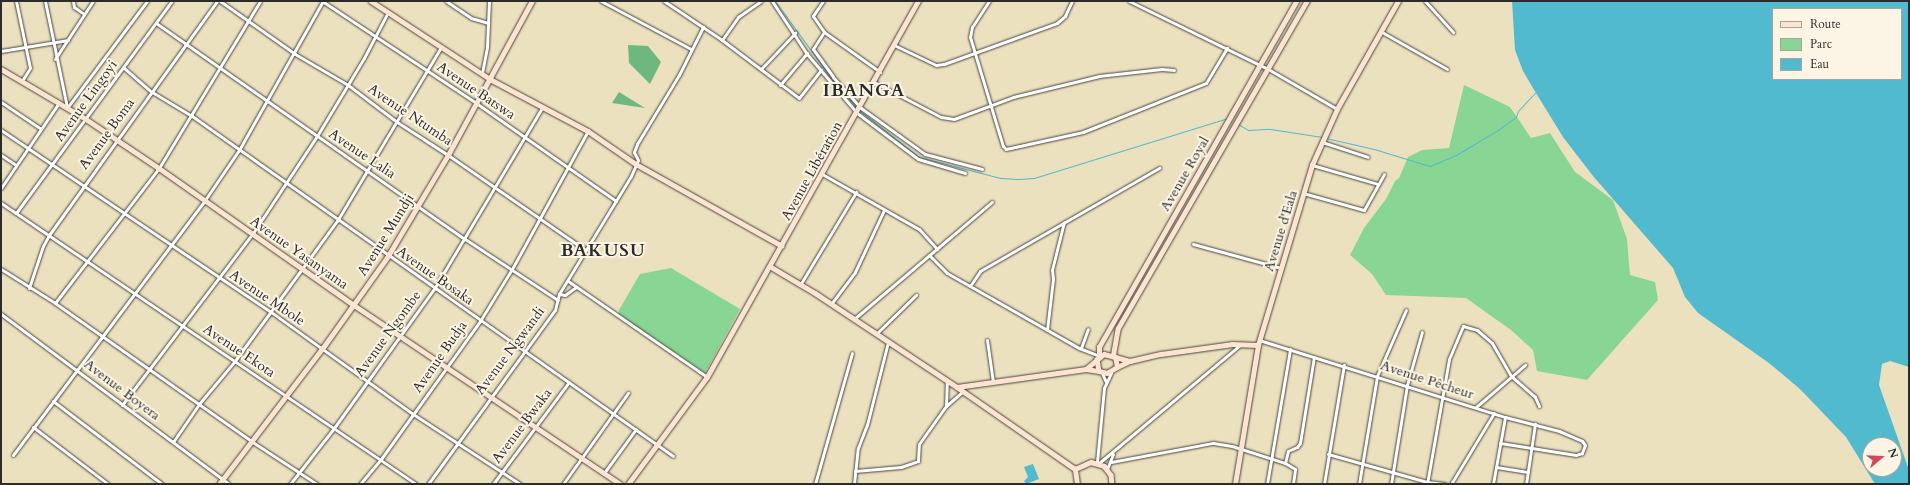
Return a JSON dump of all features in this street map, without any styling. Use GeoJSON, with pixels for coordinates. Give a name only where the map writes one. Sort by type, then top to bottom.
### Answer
{"type":"FeatureCollection","features":[{"type":"Feature","properties":{"kind":"street"},"geometry":{"type":"LineString","coordinates":[[16,1],[30,68],[22,81]]}},
{"type":"Feature","properties":{"kind":"street"},"geometry":{"type":"LineString","coordinates":[[45,1],[55,59],[67,108]]}},
{"type":"Feature","properties":{"kind":"street"},"geometry":{"type":"LineString","coordinates":[[73,1],[74,7],[84,14]]}},
{"type":"Feature","properties":{"kind":"street"},"geometry":{"type":"LineString","coordinates":[[55,59],[93,1]]}},
{"type":"Feature","properties":{"kind":"street"},"geometry":{"type":"LineString","coordinates":[[67,108],[147,1]]}},
{"type":"Feature","properties":{"kind":"street","name":"Avenue Lingoyi"},"geometry":{"type":"LineString","coordinates":[[16,213],[172,1]]}},
{"type":"Feature","properties":{"kind":"street","name":"Avenue Boma"},"geometry":{"type":"LineString","coordinates":[[29,288],[41,250],[49,235],[115,139],[186,46],[217,1]]}},
{"type":"Feature","properties":{"kind":"street","name":"Avenue Ntumba"},"geometry":{"type":"LineString","coordinates":[[220,1],[249,20],[295,54],[348,85],[397,122],[448,155],[585,250]]}},
{"type":"Feature","properties":{"kind":"street"},"geometry":{"type":"LineString","coordinates":[[55,303],[159,168],[192,116],[260,1]]}},
{"type":"Feature","properties":{"kind":"street"},"geometry":{"type":"LineString","coordinates":[[13,455],[137,293],[205,200],[239,150],[295,54],[323,1]]}},
{"type":"Feature","properties":{"kind":"street","name":"Avenue Batswa"},"geometry":{"type":"LineString","coordinates":[[323,1],[373,36],[476,103],[616,201]]}},
{"type":"Feature","properties":{"kind":"street"},"geometry":{"type":"LineString","coordinates":[[371,1],[490,79],[542,108],[588,131],[636,164],[782,246]]}},
{"type":"Feature","properties":{"kind":"street"},"geometry":{"type":"LineString","coordinates":[[446,1],[471,18],[488,23]]}},
{"type":"Feature","properties":{"kind":"street"},"geometry":{"type":"LineString","coordinates":[[482,73],[487,47],[489,1]]}},
{"type":"Feature","properties":{"kind":"street","name":"Avenue Mundji"},"geometry":{"type":"LineString","coordinates":[[219,484],[322,349],[388,256],[448,155],[532,1]]}},
{"type":"Feature","properties":{"kind":"street"},"geometry":{"type":"LineString","coordinates":[[601,1],[691,49]]}},
{"type":"Feature","properties":{"kind":"street"},"geometry":{"type":"LineString","coordinates":[[665,1],[722,40],[799,98],[821,70]]}},
{"type":"Feature","properties":{"kind":"street"},"geometry":{"type":"LineString","coordinates":[[722,40],[738,18],[761,1]]}},
{"type":"Feature","properties":{"kind":"street"},"geometry":{"type":"LineString","coordinates":[[772,1],[807,53],[859,110],[918,159],[965,173]]}},
{"type":"Feature","properties":{"kind":"street"},"geometry":{"type":"LineString","coordinates":[[823,1],[813,16],[824,32],[880,72]]}},
{"type":"Feature","properties":{"kind":"street","name":"Avenue Libération"},"geometry":{"type":"LineString","coordinates":[[770,267],[859,110],[918,1]]}},
{"type":"Feature","properties":{"kind":"street"},"geometry":{"type":"LineString","coordinates":[[989,1],[970,30],[974,53],[1006,149],[1062,138],[1206,83],[1227,48]]}},
{"type":"Feature","properties":{"kind":"street"},"geometry":{"type":"LineString","coordinates":[[894,46],[936,65],[1057,23],[1065,16],[1072,1]]}},
{"type":"Feature","properties":{"kind":"street"},"geometry":{"type":"LineString","coordinates":[[1129,1],[1260,64],[1337,109]]}},
{"type":"Feature","properties":{"kind":"street","name":"Avenue Royal"},"geometry":{"type":"LineString","coordinates":[[1098,357],[1226,123],[1296,1]]}},
{"type":"Feature","properties":{"kind":"street","name":"Avenue Royal"},"geometry":{"type":"LineString","coordinates":[[1114,356],[1118,328],[1307,1]]}},
{"type":"Feature","properties":{"kind":"street","name":"Avenue d'Eala"},"geometry":{"type":"LineString","coordinates":[[1235,484],[1258,343],[1312,165],[1337,109],[1398,1]]}},
{"type":"Feature","properties":{"kind":"street"},"geometry":{"type":"LineString","coordinates":[[1425,1],[1453,32]]}},
{"type":"Feature","properties":{"kind":"street"},"geometry":{"type":"LineString","coordinates":[[122,405],[254,233],[348,85],[373,36],[388,12]]}},
{"type":"Feature","properties":{"kind":"street","name":"Avenue Lalia"},"geometry":{"type":"LineString","coordinates":[[156,23],[186,46],[268,100],[317,136],[419,205],[465,239],[558,300]]}},
{"type":"Feature","properties":{"kind":"street"},"geometry":{"type":"LineString","coordinates":[[636,164],[638,160],[634,152],[637,144],[679,75],[691,49],[704,27]]}},
{"type":"Feature","properties":{"kind":"street"},"geometry":{"type":"LineString","coordinates":[[1380,31],[1447,69]]}},
{"type":"Feature","properties":{"kind":"street"},"geometry":{"type":"LineString","coordinates":[[824,32],[813,50],[859,110],[925,154],[982,169]]}},
{"type":"Feature","properties":{"kind":"street"},"geometry":{"type":"LineString","coordinates":[[761,69],[795,34]]}},
{"type":"Feature","properties":{"kind":"street"},"geometry":{"type":"LineString","coordinates":[[1,51],[68,40]]}},
{"type":"Feature","properties":{"kind":"street"},"geometry":{"type":"LineString","coordinates":[[173,442],[198,404],[234,362],[303,270],[337,221],[441,46]]}},
{"type":"Feature","properties":{"kind":"street"},"geometry":{"type":"LineString","coordinates":[[780,85],[807,53]]}},
{"type":"Feature","properties":{"kind":"street","name":"Avenue Bosaka"},"geometry":{"type":"LineString","coordinates":[[124,68],[152,92],[192,116],[337,221],[615,413],[673,456]]}},
{"type":"Feature","properties":{"kind":"street","name":"Avenue Yasanyama"},"geometry":{"type":"LineString","coordinates":[[1,69],[58,104],[86,119],[254,233],[303,270],[354,305],[620,484]]}},
{"type":"Feature","properties":{"kind":"street"},"geometry":{"type":"LineString","coordinates":[[874,82],[941,117],[949,119],[960,118],[991,104],[1027,93],[1099,76],[1162,69],[1174,70]]}},
{"type":"Feature","properties":{"kind":"street"},"geometry":{"type":"LineString","coordinates":[[1,102],[41,129]]}},
{"type":"Feature","properties":{"kind":"street"},"geometry":{"type":"LineString","coordinates":[[1,188],[58,104]]}},
{"type":"Feature","properties":{"kind":"street","name":"Avenue Ngombe"},"geometry":{"type":"LineString","coordinates":[[290,484],[402,337],[465,239],[523,137],[542,108]]}},
{"type":"Feature","properties":{"kind":"street","name":"Avenue Mbole"},"geometry":{"type":"LineString","coordinates":[[1,130],[219,279],[271,312],[413,414],[520,484]]}},
{"type":"Feature","properties":{"kind":"street","name":"Avenue Budja"},"geometry":{"type":"LineString","coordinates":[[360,484],[381,459],[480,321],[512,269],[588,131]]}},
{"type":"Feature","properties":{"kind":"street"},"geometry":{"type":"LineString","coordinates":[[1322,141],[1368,157]]}},
{"type":"Feature","properties":{"kind":"street"},"geometry":{"type":"LineString","coordinates":[[1,155],[16,165]]}},
{"type":"Feature","properties":{"kind":"street","name":"Avenue Ngwandi"},"geometry":{"type":"LineString","coordinates":[[428,484],[457,442],[555,310],[559,294],[616,201],[636,164]]}},
{"type":"Feature","properties":{"kind":"street"},"geometry":{"type":"LineString","coordinates":[[1312,165],[1378,184]]}},
{"type":"Feature","properties":{"kind":"street"},"geometry":{"type":"LineString","coordinates":[[970,286],[980,271],[1159,168]]}},
{"type":"Feature","properties":{"kind":"street"},"geometry":{"type":"LineString","coordinates":[[822,174],[856,192],[923,232],[937,249]]}},
{"type":"Feature","properties":{"kind":"street"},"geometry":{"type":"LineString","coordinates":[[1303,193],[1364,210],[1384,174]]}},
{"type":"Feature","properties":{"kind":"street"},"geometry":{"type":"LineString","coordinates":[[1,178],[5,181]]}},
{"type":"Feature","properties":{"kind":"street"},"geometry":{"type":"LineString","coordinates":[[800,285],[856,192]]}},
{"type":"Feature","properties":{"kind":"street"},"geometry":{"type":"LineString","coordinates":[[854,319],[992,202]]}},
{"type":"Feature","properties":{"kind":"street","name":"Avenue Ekota"},"geometry":{"type":"LineString","coordinates":[[1,203],[137,293],[234,362],[286,395],[416,484]]}},
{"type":"Feature","properties":{"kind":"street"},"geometry":{"type":"LineString","coordinates":[[831,304],[855,272],[884,210]]}},
{"type":"Feature","properties":{"kind":"street"},"geometry":{"type":"LineString","coordinates":[[1047,330],[1053,279],[1052,270],[1064,222]]}},
{"type":"Feature","properties":{"kind":"street"},"geometry":{"type":"LineString","coordinates":[[1193,244],[1281,268]]}},
{"type":"Feature","properties":{"kind":"street"},"geometry":{"type":"LineString","coordinates":[[929,255],[940,268],[1047,330],[1098,357]]}},
{"type":"Feature","properties":{"kind":"street"},"geometry":{"type":"LineString","coordinates":[[628,484],[707,377],[770,267],[831,304],[947,380],[1075,469],[1077,484]]}},
{"type":"Feature","properties":{"kind":"street"},"geometry":{"type":"LineString","coordinates":[[1,269],[55,303],[102,338],[149,368],[251,441],[317,484]]}},
{"type":"Feature","properties":{"kind":"street"},"geometry":{"type":"LineString","coordinates":[[568,281],[707,377]]}},
{"type":"Feature","properties":{"kind":"street"},"geometry":{"type":"LineString","coordinates":[[559,294],[565,295],[576,287]]}},
{"type":"Feature","properties":{"kind":"street"},"geometry":{"type":"LineString","coordinates":[[876,334],[916,295]]}},
{"type":"Feature","properties":{"kind":"street"},"geometry":{"type":"LineString","coordinates":[[1359,484],[1377,376],[1406,310]]}},
{"type":"Feature","properties":{"kind":"street","name":"Avenue Boyera"},"geometry":{"type":"LineString","coordinates":[[1,314],[229,484]]}},
{"type":"Feature","properties":{"kind":"street"},"geometry":{"type":"LineString","coordinates":[[1427,483],[1441,396],[1452,350],[1463,326],[1477,330],[1492,343],[1511,376],[1535,397],[1539,406]]}},
{"type":"Feature","properties":{"kind":"street"},"geometry":{"type":"LineString","coordinates":[[1081,348],[1088,329]]}},
{"type":"Feature","properties":{"kind":"street"},"geometry":{"type":"LineString","coordinates":[[1391,484],[1407,385],[1422,332]]}},
{"type":"Feature","properties":{"kind":"street"},"geometry":{"type":"LineString","coordinates":[[988,340],[992,382]]}},
{"type":"Feature","properties":{"kind":"street"},"geometry":{"type":"LineString","coordinates":[[854,484],[859,444],[867,425],[888,342]]}},
{"type":"Feature","properties":{"kind":"street"},"geometry":{"type":"LineString","coordinates":[[1098,463],[1106,382],[1111,372],[1130,360],[1161,354],[1258,343]]}},
{"type":"Feature","properties":{"kind":"street","name":"Avenue Pêcheur"},"geometry":{"type":"LineString","coordinates":[[1258,343],[1290,349],[1314,356],[1505,417],[1565,433],[1585,445],[1582,453],[1576,455],[1532,448]]}},
{"type":"Feature","properties":{"kind":"street"},"geometry":{"type":"LineString","coordinates":[[1075,469],[1085,463],[1098,463],[1113,454],[1240,344]]}},
{"type":"Feature","properties":{"kind":"street"},"geometry":{"type":"LineString","coordinates":[[1267,484],[1290,349]]}},
{"type":"Feature","properties":{"kind":"street"},"geometry":{"type":"LineString","coordinates":[[815,484],[852,353]]}},
{"type":"Feature","properties":{"kind":"street"},"geometry":{"type":"LineString","coordinates":[[1086,370],[1098,357],[1107,354],[1130,360]]}},
{"type":"Feature","properties":{"kind":"street"},"geometry":{"type":"LineString","coordinates":[[1114,356],[1117,368]]}},
{"type":"Feature","properties":{"kind":"street"},"geometry":{"type":"LineString","coordinates":[[1285,463],[1288,451],[1297,448],[1300,443],[1314,356]]}},
{"type":"Feature","properties":{"kind":"street"},"geometry":{"type":"LineString","coordinates":[[1098,357],[1101,372],[1106,382]]}},
{"type":"Feature","properties":{"kind":"street"},"geometry":{"type":"LineString","coordinates":[[1476,408],[1525,365]]}},
{"type":"Feature","properties":{"kind":"street"},"geometry":{"type":"LineString","coordinates":[[1324,484],[1344,366]]}},
{"type":"Feature","properties":{"kind":"street"},"geometry":{"type":"LineString","coordinates":[[957,387],[1086,370],[1111,372]]}},
{"type":"Feature","properties":{"kind":"street"},"geometry":{"type":"LineString","coordinates":[[946,406],[947,380]]}},
{"type":"Feature","properties":{"kind":"street","name":"Avenue Bwaka"},"geometry":{"type":"LineString","coordinates":[[493,484],[569,382]]}},
{"type":"Feature","properties":{"kind":"street"},"geometry":{"type":"LineString","coordinates":[[855,471],[901,467],[918,461],[919,444],[946,406],[963,391]]}},
{"type":"Feature","properties":{"kind":"street"},"geometry":{"type":"LineString","coordinates":[[563,484],[628,393]]}},
{"type":"Feature","properties":{"kind":"street"},"geometry":{"type":"LineString","coordinates":[[53,401],[162,484]]}},
{"type":"Feature","properties":{"kind":"street"},"geometry":{"type":"LineString","coordinates":[[1451,484],[1494,413]]}},
{"type":"Feature","properties":{"kind":"street"},"geometry":{"type":"LineString","coordinates":[[1493,484],[1505,417]]}},
{"type":"Feature","properties":{"kind":"street"},"geometry":{"type":"LineString","coordinates":[[1526,484],[1535,424]]}},
{"type":"Feature","properties":{"kind":"street"},"geometry":{"type":"LineString","coordinates":[[34,427],[108,484]]}},
{"type":"Feature","properties":{"kind":"street"},"geometry":{"type":"LineString","coordinates":[[604,473],[636,429]]}},
{"type":"Feature","properties":{"kind":"street"},"geometry":{"type":"LineString","coordinates":[[1111,462],[1202,443],[1232,446],[1285,463],[1295,469],[1293,484]]}},
{"type":"Feature","properties":{"kind":"street"},"geometry":{"type":"LineString","coordinates":[[1500,444],[1532,448]]}},
{"type":"Feature","properties":{"kind":"street"},"geometry":{"type":"LineString","coordinates":[[1107,469],[1113,454]]}},
{"type":"Feature","properties":{"kind":"street"},"geometry":{"type":"LineString","coordinates":[[1328,454],[1392,471],[1427,483],[1444,484]]}},
{"type":"Feature","properties":{"kind":"street"},"geometry":{"type":"LineString","coordinates":[[1098,463],[1107,469],[1113,483]]}},
{"type":"Feature","properties":{"kind":"street"},"geometry":{"type":"LineString","coordinates":[[1496,467],[1528,472]]}},
{"type":"Feature","properties":{"kind":"green space"},"geometry":{"type":"Polygon","coordinates":[[[628,45],[648,46],[661,62],[650,84],[629,63],[628,45]]]}},
{"type":"Feature","properties":{"kind":"green space"},"geometry":{"type":"Polygon","coordinates":[[[1464,85],[1510,107],[1531,138],[1550,133],[1575,172],[1613,200],[1627,239],[1630,275],[1655,282],[1658,300],[1587,380],[1537,371],[1533,350],[1511,330],[1466,298],[1386,295],[1372,274],[1350,255],[1364,228],[1386,199],[1395,181],[1399,178],[1408,157],[1422,150],[1449,148],[1464,85]]]}},
{"type":"Feature","properties":{"kind":"green space"},"geometry":{"type":"Polygon","coordinates":[[[619,92],[645,108],[612,103],[619,92]]]}},
{"type":"Feature","properties":{"kind":"green space"},"geometry":{"type":"Polygon","coordinates":[[[671,268],[740,309],[705,373],[619,315],[619,310],[640,274],[671,268]]]}},
{"type":"Feature","properties":{"kind":"water"},"geometry":{"type":"Polygon","coordinates":[[[1512,1],[1909,1],[1909,367],[1890,361],[1882,364],[1879,385],[1897,437],[1862,437],[1862,463],[1846,437],[1800,389],[1769,363],[1698,313],[1685,297],[1673,268],[1593,176],[1563,137],[1523,71],[1515,50],[1512,1]]]}},
{"type":"Feature","properties":{"kind":"water"},"geometry":{"type":"Polygon","coordinates":[[[1902,450],[1909,470],[1909,484],[1875,484],[1871,477],[1902,477],[1902,450]]]}},
{"type":"Feature","properties":{"kind":"water"},"geometry":{"type":"Polygon","coordinates":[[[1033,464],[1039,479],[1026,484],[1024,481],[1028,477],[1024,467],[1033,464]]]}},
{"type":"Feature","properties":{"kind":"waterway"},"geometry":{"type":"LineString","coordinates":[[775,1],[829,75]]}},
{"type":"Feature","properties":{"kind":"waterway"},"geometry":{"type":"LineString","coordinates":[[834,80],[856,107]]}},
{"type":"Feature","properties":{"kind":"waterway"},"geometry":{"type":"LineString","coordinates":[[1326,138],[1374,149],[1430,166],[1456,155],[1498,130],[1516,117],[1518,111],[1535,93]]}},
{"type":"Feature","properties":{"kind":"waterway"},"geometry":{"type":"LineString","coordinates":[[860,111],[919,157],[1000,178],[1018,179],[1034,178],[1228,118]]}},
{"type":"Feature","properties":{"kind":"waterway"},"geometry":{"type":"LineString","coordinates":[[1238,124],[1248,130],[1270,129],[1322,137]]}},
{"type":"Feature","properties":{"kind":"district","name":"IBANGA"},"geometry":{"type":"Point","coordinates":[864,91]}},
{"type":"Feature","properties":{"kind":"district","name":"BAKUSU"},"geometry":{"type":"Point","coordinates":[603,251]}}]}
